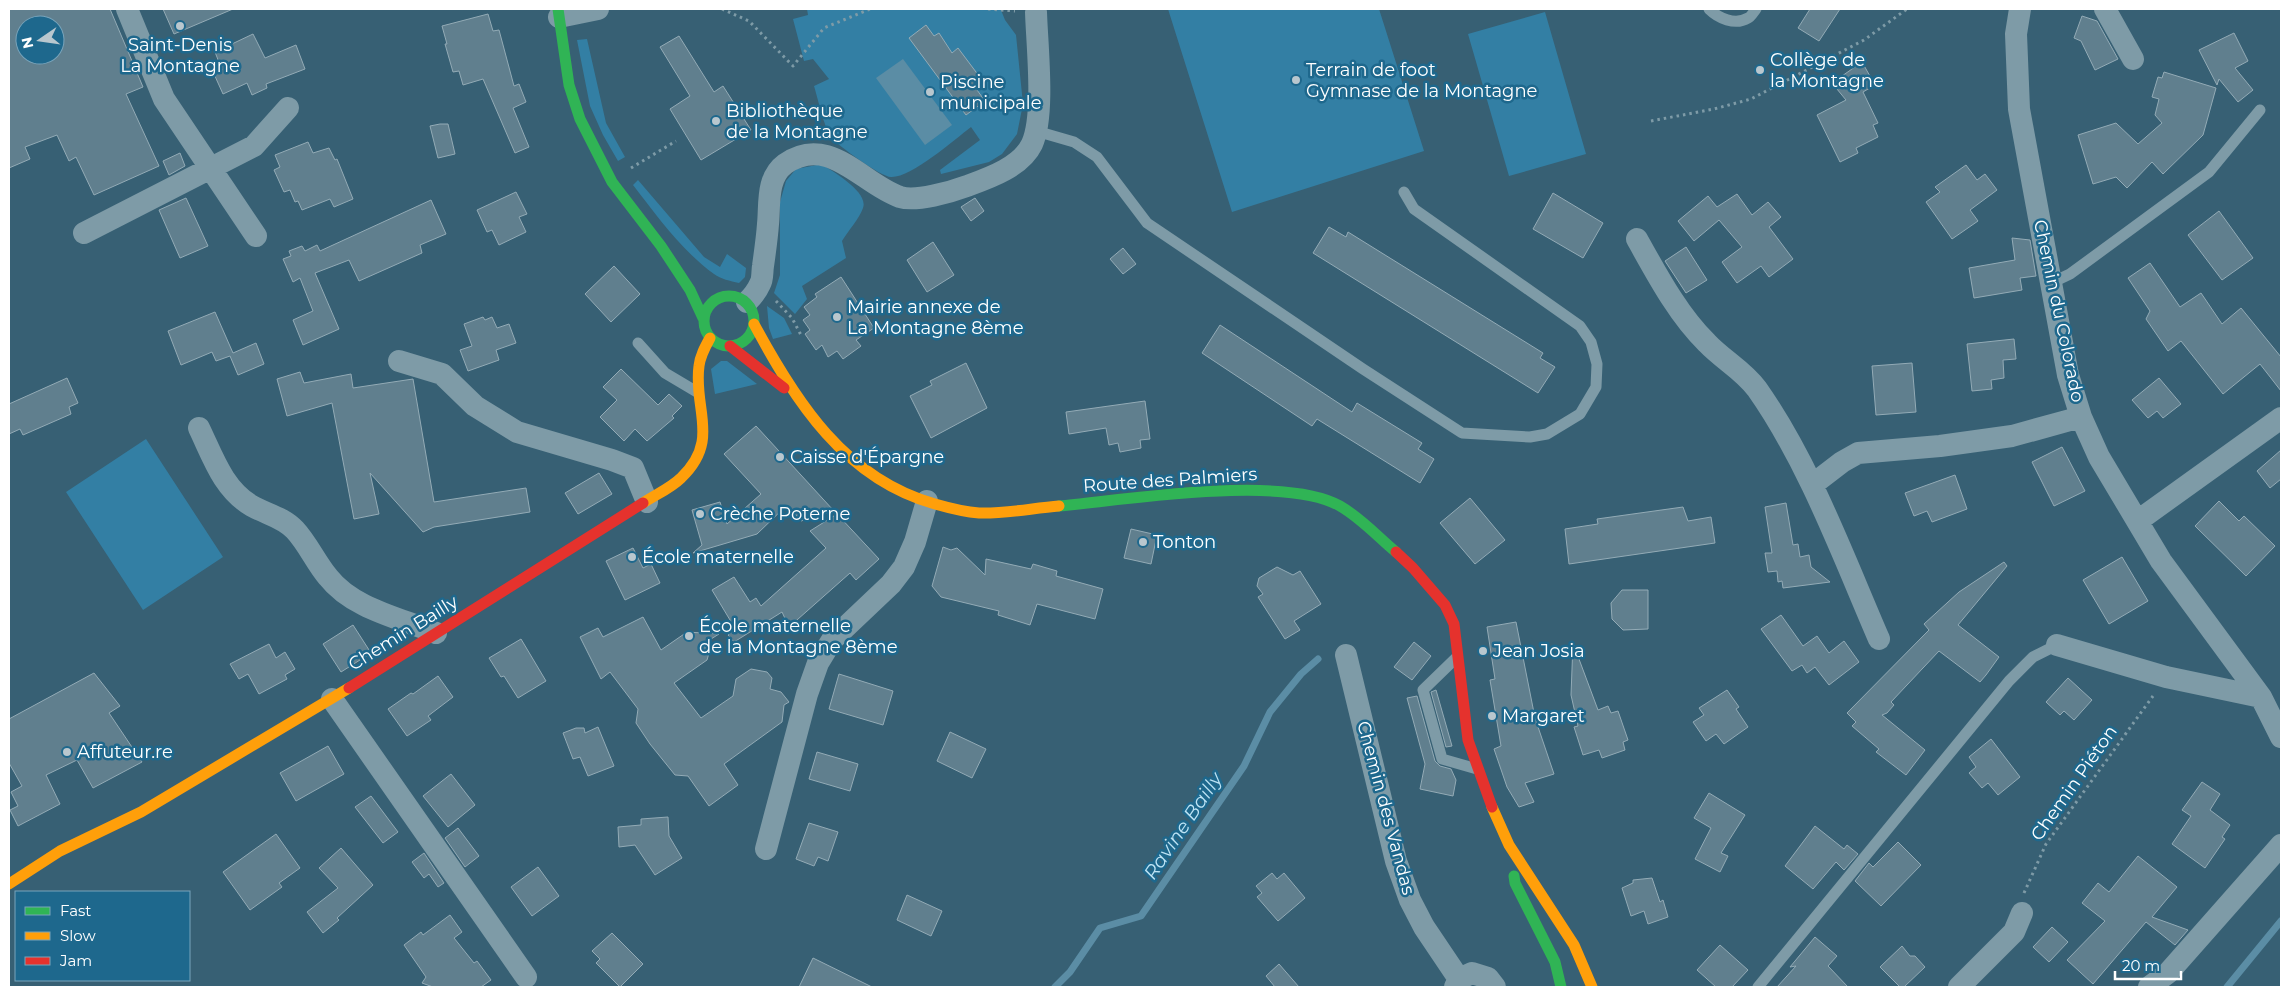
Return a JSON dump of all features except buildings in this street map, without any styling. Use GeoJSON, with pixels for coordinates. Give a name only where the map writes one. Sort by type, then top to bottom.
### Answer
{"type":"FeatureCollection","features":[{"type":"Feature","properties":{"kind":"main road"},"geometry":{"type":"LineString","coordinates":[[559,13],[569,85],[577,113],[611,179],[661,246],[690,290],[703,318],[706,332],[710,338],[723,346],[730,346],[746,340],[754,324],[754,317],[747,302],[721,293],[710,303],[703,318]]}},
{"type":"Feature","properties":{"kind":"main road"},"geometry":{"type":"LineString","coordinates":[[661,246],[694,274]]}},
{"type":"Feature","properties":{"kind":"main road","name":"Route des Palmiers"},"geometry":{"type":"LineString","coordinates":[[754,324],[796,397],[838,447],[880,481],[927,501],[950,508],[980,513],[1221,492],[1307,494],[1340,506],[1371,530],[1413,568],[1445,604],[1454,624],[1466,730],[1488,797],[1509,845]]}},
{"type":"Feature","properties":{"kind":"main road","name":"Chemin Bailly"},"geometry":{"type":"LineString","coordinates":[[9,884],[60,851],[142,812],[332,699],[681,479],[699,454],[703,439],[699,359],[710,338]]}},
{"type":"Feature","properties":{"kind":"main road","name":"Route des Palmiers"},"geometry":{"type":"LineString","coordinates":[[730,346],[796,397]]}},
{"type":"Feature","properties":{"kind":"main road"},"geometry":{"type":"LineString","coordinates":[[1509,845],[1515,883],[1555,962],[1561,987]]}},
{"type":"Feature","properties":{"kind":"main road"},"geometry":{"type":"LineString","coordinates":[[1509,845],[1574,945],[1592,987]]}},
{"type":"Feature","properties":{"kind":"street"},"geometry":{"type":"LineString","coordinates":[[127,9],[158,88],[256,236]]}},
{"type":"Feature","properties":{"kind":"street"},"geometry":{"type":"LineString","coordinates":[[559,13],[598,9]]}},
{"type":"Feature","properties":{"kind":"street","name":"Chemin du Colorado"},"geometry":{"type":"LineString","coordinates":[[2020,9],[2016,34],[2019,109],[2068,375],[2081,417],[2098,457],[2138,520],[2161,561],[2262,698],[2281,737]]}},
{"type":"Feature","properties":{"kind":"street"},"geometry":{"type":"LineString","coordinates":[[2104,9],[2133,60]]}},
{"type":"Feature","properties":{"kind":"street"},"geometry":{"type":"LineString","coordinates":[[747,302],[761,283],[768,222],[768,202],[773,181],[783,165],[801,157],[823,155],[842,161],[881,189],[902,198],[952,192],[998,174],[1015,162],[1031,145],[1039,120],[1036,11]]}},
{"type":"Feature","properties":{"kind":"street"},"geometry":{"type":"LineString","coordinates":[[84,233],[254,146],[288,108]]}},
{"type":"Feature","properties":{"kind":"street"},"geometry":{"type":"LineString","coordinates":[[1636,239],[1664,287],[1706,342],[1740,369],[1756,389],[1812,485],[1879,639]]}},
{"type":"Feature","properties":{"kind":"street"},"geometry":{"type":"LineString","coordinates":[[399,361],[442,374],[475,406],[517,432],[612,460],[632,468],[647,502]]}},
{"type":"Feature","properties":{"kind":"street"},"geometry":{"type":"LineString","coordinates":[[1812,485],[1842,462],[1858,453],[1940,446],[2012,436],[2081,417]]}},
{"type":"Feature","properties":{"kind":"street"},"geometry":{"type":"LineString","coordinates":[[2138,520],[2281,418]]}},
{"type":"Feature","properties":{"kind":"street"},"geometry":{"type":"LineString","coordinates":[[199,428],[223,479],[232,490],[252,506],[283,520],[295,530],[329,579],[364,605],[436,633]]}},
{"type":"Feature","properties":{"kind":"street"},"geometry":{"type":"LineString","coordinates":[[766,849],[807,694],[818,663],[832,640],[891,584],[904,567],[915,542],[927,501]]}},
{"type":"Feature","properties":{"kind":"street"},"geometry":{"type":"LineString","coordinates":[[2057,645],[2166,677],[2262,698]]}},
{"type":"Feature","properties":{"kind":"street","name":"Chemin des Vandas"},"geometry":{"type":"LineString","coordinates":[[1346,655],[1396,861],[1410,900],[1457,983],[1472,973],[1488,978],[1495,987]]}},
{"type":"Feature","properties":{"kind":"street"},"geometry":{"type":"LineString","coordinates":[[332,699],[526,977]]}},
{"type":"Feature","properties":{"kind":"street"},"geometry":{"type":"LineString","coordinates":[[2149,987],[2168,973],[2281,845]]}},
{"type":"Feature","properties":{"kind":"street"},"geometry":{"type":"LineString","coordinates":[[1959,987],[2014,932],[2022,913]]}},
{"type":"Feature","properties":{"kind":"lane"},"geometry":{"type":"LineString","coordinates":[[1709,9],[1716,16],[1732,21],[1748,18],[1756,9]]}},
{"type":"Feature","properties":{"kind":"lane"},"geometry":{"type":"LineString","coordinates":[[2051,283],[2070,274],[2209,172],[2260,110]]}},
{"type":"Feature","properties":{"kind":"lane"},"geometry":{"type":"LineString","coordinates":[[1036,131],[1074,142],[1097,157],[1147,223],[1363,369],[1462,432],[1530,437],[1547,434],[1580,414],[1596,387],[1597,364],[1591,342],[1580,326],[1414,209],[1404,192]]}},
{"type":"Feature","properties":{"kind":"lane"},"geometry":{"type":"LineString","coordinates":[[638,343],[665,372],[700,393]]}},
{"type":"Feature","properties":{"kind":"lane"},"geometry":{"type":"LineString","coordinates":[[1758,987],[2009,681],[2033,657],[2057,645]]}},
{"type":"Feature","properties":{"kind":"lane"},"geometry":{"type":"LineString","coordinates":[[1457,657],[1423,690],[1442,760],[1478,769]]}},
{"type":"Feature","properties":{"kind":"path"},"geometry":{"type":"LineString","coordinates":[[722,9],[749,21],[792,66],[824,28],[870,9]]}},
{"type":"Feature","properties":{"kind":"path"},"geometry":{"type":"LineString","coordinates":[[1651,121],[1714,109],[1751,99],[1864,40],[1907,9]]}},
{"type":"Feature","properties":{"kind":"path"},"geometry":{"type":"LineString","coordinates":[[611,179],[676,141]]}},
{"type":"Feature","properties":{"kind":"path"},"geometry":{"type":"LineString","coordinates":[[761,283],[792,318],[802,337]]}},
{"type":"Feature","properties":{"kind":"path","name":"Chemin Piéton"},"geometry":{"type":"LineString","coordinates":[[2022,913],[2025,888],[2046,844],[2166,677]]}},
{"type":"Feature","properties":{"kind":"shaded area","name":"Piscine municipale"},"geometry":{"type":"Polygon","coordinates":[[[807,9],[1001,10],[1005,20],[1016,35],[1023,104],[1017,134],[1002,154],[989,162],[941,174],[940,170],[980,140],[971,127],[921,165],[910,171],[891,177],[878,172],[842,147],[828,132],[814,86],[829,79],[813,59],[804,61],[793,19],[808,15],[807,9]]]}},
{"type":"Feature","properties":{"kind":"shaded area","name":"Terrain de foot Gymnase de la Montagne"},"geometry":{"type":"Polygon","coordinates":[[[1168,9],[1379,9],[1424,151],[1232,212],[1168,9]]]}},
{"type":"Feature","properties":{"kind":"shaded area"},"geometry":{"type":"Polygon","coordinates":[[[1545,12],[1586,154],[1509,176],[1468,34],[1545,12]]]}},
{"type":"Feature","properties":{"kind":"shaded area"},"geometry":{"type":"Polygon","coordinates":[[[587,39],[606,123],[625,157],[618,161],[603,135],[590,106],[577,40],[587,39]]]}},
{"type":"Feature","properties":{"kind":"shaded area"},"geometry":{"type":"Polygon","coordinates":[[[903,59],[952,125],[925,145],[876,78],[903,59]]]}},
{"type":"Feature","properties":{"kind":"shaded area"},"geometry":{"type":"Polygon","coordinates":[[[822,164],[856,189],[861,195],[863,208],[842,241],[846,258],[802,286],[807,299],[795,314],[774,293],[780,275],[780,202],[786,181],[796,169],[822,164]]]}},
{"type":"Feature","properties":{"kind":"shaded area"},"geometry":{"type":"Polygon","coordinates":[[[638,180],[704,257],[720,267],[727,254],[746,268],[745,277],[739,283],[729,281],[717,276],[702,265],[670,233],[633,185],[638,180]]]}},
{"type":"Feature","properties":{"kind":"shaded area"},"geometry":{"type":"Polygon","coordinates":[[[767,306],[784,318],[792,334],[773,339],[769,328],[767,306]]]}},
{"type":"Feature","properties":{"kind":"shaded area"},"geometry":{"type":"Polygon","coordinates":[[[721,361],[727,361],[757,384],[715,394],[711,369],[721,361]]]}},
{"type":"Feature","properties":{"kind":"shaded area"},"geometry":{"type":"Polygon","coordinates":[[[146,439],[223,557],[143,610],[66,492],[146,439]]]}},
{"type":"Feature","properties":{"kind":"waterway","name":"Ravine Bailly"},"geometry":{"type":"LineString","coordinates":[[1055,987],[1070,972],[1100,928],[1141,916],[1244,766],[1270,712],[1301,674],[1318,659]]}},
{"type":"Feature","properties":{"kind":"waterway"},"geometry":{"type":"LineString","coordinates":[[2227,987],[2281,921]]}},
{"type":"Feature","properties":{"kind":"traffic: fast"},"geometry":{"type":"LineString","coordinates":[[558,9],[569,85],[580,119],[612,182],[661,246],[690,290],[703,318]]}},
{"type":"Feature","properties":{"kind":"traffic: fast"},"geometry":{"type":"LineString","coordinates":[[724,296],[734,296],[747,303],[754,316],[754,321],[754,326],[747,339],[734,346],[724,346],[715,342],[708,335],[704,326],[704,316],[708,307],[715,300],[724,296]]}},
{"type":"Feature","properties":{"kind":"traffic: fast"},"geometry":{"type":"LineString","coordinates":[[1059,506],[1204,492],[1244,490],[1282,492],[1315,497],[1340,506],[1362,522],[1396,552]]}},
{"type":"Feature","properties":{"kind":"traffic: fast"},"geometry":{"type":"LineString","coordinates":[[1514,876],[1515,883],[1555,962],[1561,987]]}},
{"type":"Feature","properties":{"kind":"traffic: slow"},"geometry":{"type":"LineString","coordinates":[[754,324],[787,382],[806,409],[826,434],[849,457],[875,476],[903,492],[935,504],[968,512],[999,513],[1059,506]]}},
{"type":"Feature","properties":{"kind":"traffic: slow"},"geometry":{"type":"LineString","coordinates":[[643,503],[677,482],[693,464],[700,451],[703,424],[698,382],[699,366],[710,338]]}},
{"type":"Feature","properties":{"kind":"traffic: slow"},"geometry":{"type":"LineString","coordinates":[[9,884],[60,851],[141,812],[349,688]]}},
{"type":"Feature","properties":{"kind":"traffic: slow"},"geometry":{"type":"LineString","coordinates":[[1492,807],[1509,845],[1574,945],[1592,987]]}},
{"type":"Feature","properties":{"kind":"traffic: jam"},"geometry":{"type":"LineString","coordinates":[[730,346],[784,388]]}},
{"type":"Feature","properties":{"kind":"traffic: jam"},"geometry":{"type":"LineString","coordinates":[[349,688],[643,503]]}},
{"type":"Feature","properties":{"kind":"traffic: jam"},"geometry":{"type":"LineString","coordinates":[[1396,552],[1413,568],[1445,605],[1454,624],[1468,740],[1492,807]]}},
{"type":"Feature","properties":{"kind":"place","name":"Saint-Denis La Montagne"},"geometry":{"type":"Point","coordinates":[180,26]}},
{"type":"Feature","properties":{"kind":"place","name":"Collège de la Montagne"},"geometry":{"type":"Point","coordinates":[1760,70]}},
{"type":"Feature","properties":{"kind":"place","name":"Terrain de foot Gymnase de la Montagne"},"geometry":{"type":"Point","coordinates":[1296,80]}},
{"type":"Feature","properties":{"kind":"place","name":"Piscine municipale"},"geometry":{"type":"Point","coordinates":[930,92]}},
{"type":"Feature","properties":{"kind":"place","name":"Bibliothèque de la Montagne"},"geometry":{"type":"Point","coordinates":[716,121]}},
{"type":"Feature","properties":{"kind":"place","name":"Mairie annexe de La Montagne 8ème"},"geometry":{"type":"Point","coordinates":[837,317]}},
{"type":"Feature","properties":{"kind":"place","name":"Caisse d'Épargne"},"geometry":{"type":"Point","coordinates":[780,457]}},
{"type":"Feature","properties":{"kind":"place","name":"Crèche Poterne"},"geometry":{"type":"Point","coordinates":[700,514]}},
{"type":"Feature","properties":{"kind":"place","name":"Tonton"},"geometry":{"type":"Point","coordinates":[1143,542]}},
{"type":"Feature","properties":{"kind":"place","name":"École maternelle"},"geometry":{"type":"Point","coordinates":[632,557]}},
{"type":"Feature","properties":{"kind":"place","name":"École maternelle de la Montagne 8ème"},"geometry":{"type":"Point","coordinates":[689,636]}},
{"type":"Feature","properties":{"kind":"place","name":"Jean Josia"},"geometry":{"type":"Point","coordinates":[1483,651]}},
{"type":"Feature","properties":{"kind":"place","name":"Margaret"},"geometry":{"type":"Point","coordinates":[1492,716]}},
{"type":"Feature","properties":{"kind":"place","name":"Affuteur.re"},"geometry":{"type":"Point","coordinates":[67,752]}}]}
